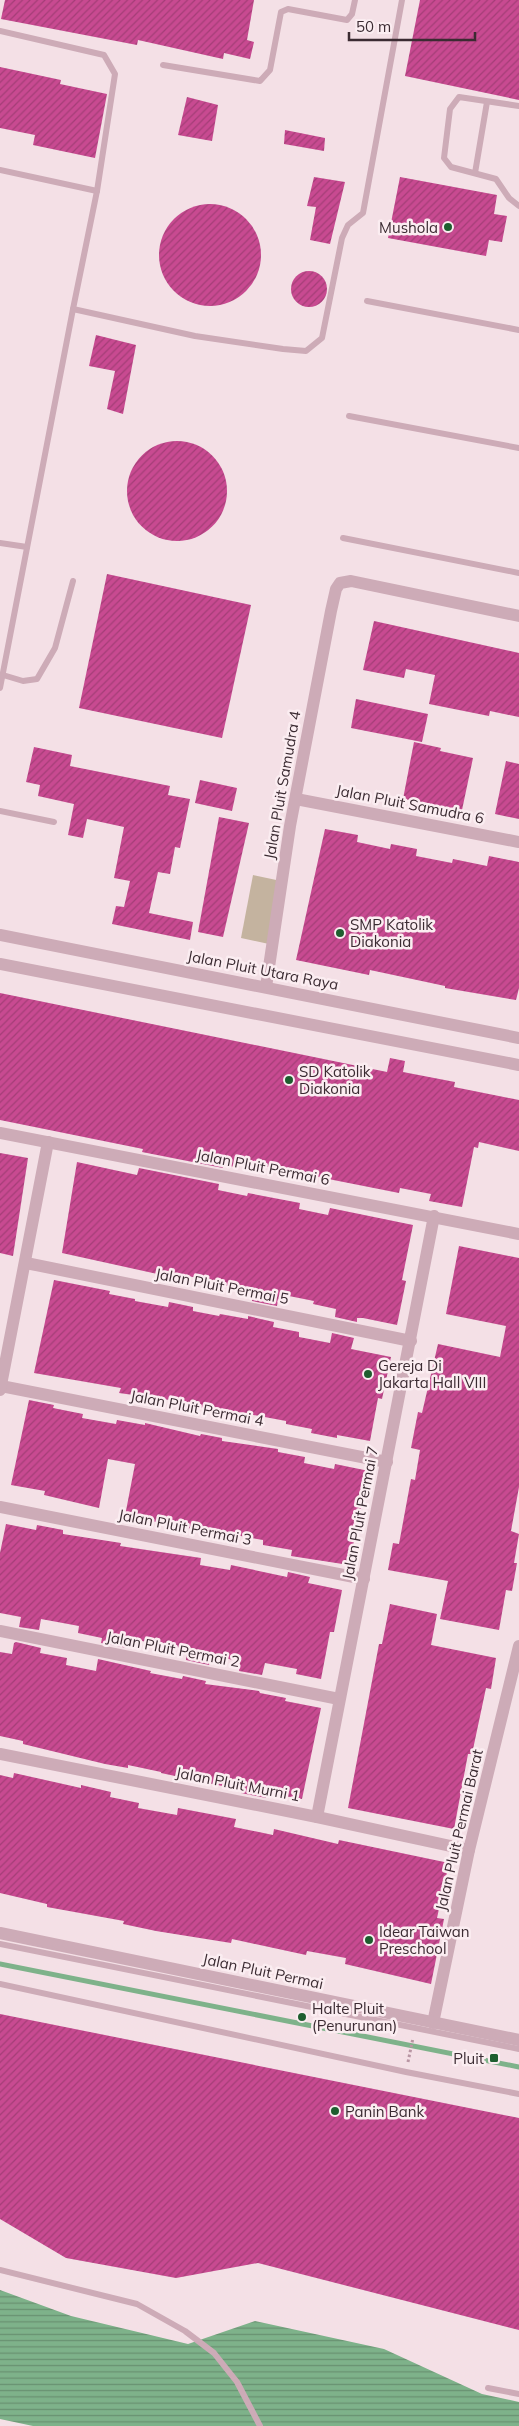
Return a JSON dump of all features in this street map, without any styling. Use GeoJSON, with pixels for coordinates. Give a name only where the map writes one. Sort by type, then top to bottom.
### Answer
{"type":"FeatureCollection","features":[{"type":"Feature","properties":{"kind":"street","name":"Jalan Pluit Samudra 4"},"geometry":{"type":"LineString","coordinates":[[266,988],[296,800],[336,589],[340,583],[351,581],[519,616]]}},
{"type":"Feature","properties":{"kind":"street","name":"Jalan Pluit Samudra 6"},"geometry":{"type":"LineString","coordinates":[[296,800],[519,842]]}},
{"type":"Feature","properties":{"kind":"street","name":"Jalan Pluit Utara Raya"},"geometry":{"type":"LineString","coordinates":[[0,935],[519,1038]]}},
{"type":"Feature","properties":{"kind":"street"},"geometry":{"type":"LineString","coordinates":[[0,964],[519,1065]]}},
{"type":"Feature","properties":{"kind":"street","name":"Jalan Pluit Permai 6"},"geometry":{"type":"LineString","coordinates":[[0,1133],[519,1234]]}},
{"type":"Feature","properties":{"kind":"street"},"geometry":{"type":"LineString","coordinates":[[0,1388],[26,1263],[48,1142]]}},
{"type":"Feature","properties":{"kind":"street","name":"Jalan Pluit Permai 7"},"geometry":{"type":"LineString","coordinates":[[317,1817],[434,1216]]}},
{"type":"Feature","properties":{"kind":"street","name":"Jalan Pluit Permai 5"},"geometry":{"type":"LineString","coordinates":[[26,1263],[410,1341]]}},
{"type":"Feature","properties":{"kind":"street","name":"Jalan Pluit Permai 4"},"geometry":{"type":"LineString","coordinates":[[0,1388],[387,1462]]}},
{"type":"Feature","properties":{"kind":"street","name":"Jalan Pluit Permai 3"},"geometry":{"type":"LineString","coordinates":[[0,1507],[364,1579]]}},
{"type":"Feature","properties":{"kind":"street","name":"Jalan Pluit Permai 2"},"geometry":{"type":"LineString","coordinates":[[0,1630],[339,1699]]}},
{"type":"Feature","properties":{"kind":"street","name":"Jalan Pluit Permai Barat"},"geometry":{"type":"LineString","coordinates":[[434,2023],[469,1850],[519,1646]]}},
{"type":"Feature","properties":{"kind":"street","name":"Jalan Pluit Murni 1"},"geometry":{"type":"LineString","coordinates":[[0,1754],[317,1817],[469,1850]]}},
{"type":"Feature","properties":{"kind":"street","name":"Jalan Pluit Permai"},"geometry":{"type":"LineString","coordinates":[[0,1933],[519,2040]]}},
{"type":"Feature","properties":{"kind":"lane"},"geometry":{"type":"LineString","coordinates":[[163,65],[260,81],[270,70],[281,12],[288,9],[346,20],[352,14],[355,0]]}},
{"type":"Feature","properties":{"kind":"lane"},"geometry":{"type":"LineString","coordinates":[[73,309],[195,336],[263,347],[306,352],[320,342],[342,238],[348,224],[361,217],[362,213],[402,0]]}},
{"type":"Feature","properties":{"kind":"lane"},"geometry":{"type":"LineString","coordinates":[[0,32],[104,55],[115,74],[97,190],[0,688]]}},
{"type":"Feature","properties":{"kind":"lane"},"geometry":{"type":"LineString","coordinates":[[519,106],[459,98],[450,108],[444,158],[451,167],[496,179],[509,198],[519,206]]}},
{"type":"Feature","properties":{"kind":"lane"},"geometry":{"type":"LineString","coordinates":[[475,173],[487,102]]}},
{"type":"Feature","properties":{"kind":"lane"},"geometry":{"type":"LineString","coordinates":[[0,170],[97,190]]}},
{"type":"Feature","properties":{"kind":"lane"},"geometry":{"type":"LineString","coordinates":[[367,301],[519,330]]}},
{"type":"Feature","properties":{"kind":"lane"},"geometry":{"type":"LineString","coordinates":[[349,416],[519,448]]}},
{"type":"Feature","properties":{"kind":"lane"},"geometry":{"type":"LineString","coordinates":[[342,538],[519,573]]}},
{"type":"Feature","properties":{"kind":"lane"},"geometry":{"type":"LineString","coordinates":[[0,543],[27,547]]}},
{"type":"Feature","properties":{"kind":"lane"},"geometry":{"type":"LineString","coordinates":[[3,675],[23,681],[37,679],[55,648],[73,581]]}},
{"type":"Feature","properties":{"kind":"lane"},"geometry":{"type":"LineString","coordinates":[[0,811],[54,822]]}},
{"type":"Feature","properties":{"kind":"lane"},"geometry":{"type":"LineString","coordinates":[[0,1944],[519,2049]]}},
{"type":"Feature","properties":{"kind":"lane"},"geometry":{"type":"LineString","coordinates":[[0,1984],[406,2072],[519,2094]]}},
{"type":"Feature","properties":{"kind":"lane"},"geometry":{"type":"LineString","coordinates":[[0,2270],[137,2304],[185,2331],[214,2353],[237,2382],[260,2426]]}},
{"type":"Feature","properties":{"kind":"lane"},"geometry":{"type":"LineString","coordinates":[[488,2388],[519,2394]]}},
{"type":"Feature","properties":{"kind":"path"},"geometry":{"type":"LineString","coordinates":[[410,2049],[412,2039]]}},
{"type":"Feature","properties":{"kind":"shaded area"},"geometry":{"type":"Polygon","coordinates":[[[253,875],[281,881],[269,944],[241,938],[253,875]]]}},
{"type":"Feature","properties":{"kind":"shaded area"},"geometry":{"type":"Polygon","coordinates":[[[0,2290],[71,2316],[188,2344],[255,2321],[384,2349],[482,2394],[519,2402],[519,2426],[33,2426],[0,2419],[0,2290]]]}},
{"type":"Feature","properties":{"kind":"building"},"geometry":{"type":"Polygon","coordinates":[[[5,0],[254,0],[247,40],[254,42],[250,59],[224,53],[223,59],[138,40],[137,45],[1,19],[5,0]]]}},
{"type":"Feature","properties":{"kind":"building"},"geometry":{"type":"Polygon","coordinates":[[[420,0],[519,0],[519,100],[405,76],[420,0]]]}},
{"type":"Feature","properties":{"kind":"building"},"geometry":{"type":"Polygon","coordinates":[[[0,67],[61,80],[60,84],[107,94],[95,158],[33,145],[35,135],[0,128],[0,67]]]}},
{"type":"Feature","properties":{"kind":"building"},"geometry":{"type":"Polygon","coordinates":[[[187,97],[218,105],[212,141],[178,135],[187,97]]]}},
{"type":"Feature","properties":{"kind":"building"},"geometry":{"type":"Polygon","coordinates":[[[285,130],[325,138],[324,151],[284,144],[285,130]]]}},
{"type":"Feature","properties":{"kind":"building"},"geometry":{"type":"Polygon","coordinates":[[[314,177],[345,182],[330,244],[310,240],[316,207],[307,206],[314,177]]]}},
{"type":"Feature","properties":{"kind":"building","name":"Mushola"},"geometry":{"type":"Polygon","coordinates":[[[400,177],[497,195],[494,214],[507,216],[502,242],[489,240],[486,256],[388,238],[400,177]]]}},
{"type":"Feature","properties":{"kind":"building"},"geometry":{"type":"Polygon","coordinates":[[[210,204],[229,208],[246,219],[257,236],[261,255],[257,274],[246,291],[229,302],[210,306],[191,302],[174,291],[163,274],[159,255],[163,236],[174,219],[191,208],[210,204]]]}},
{"type":"Feature","properties":{"kind":"building"},"geometry":{"type":"Polygon","coordinates":[[[309,271],[316,272],[322,276],[326,282],[326,296],[322,302],[316,306],[309,307],[302,306],[296,302],[292,296],[291,289],[292,282],[296,276],[302,272],[309,271]]]}},
{"type":"Feature","properties":{"kind":"building"},"geometry":{"type":"Polygon","coordinates":[[[96,335],[136,345],[123,414],[107,409],[115,371],[89,366],[96,335]]]}},
{"type":"Feature","properties":{"kind":"building"},"geometry":{"type":"Polygon","coordinates":[[[177,441],[196,445],[212,456],[223,472],[227,491],[223,510],[212,526],[196,537],[177,541],[158,537],[142,526],[131,510],[127,491],[131,472],[142,456],[158,445],[177,441]]]}},
{"type":"Feature","properties":{"kind":"building"},"geometry":{"type":"Polygon","coordinates":[[[107,574],[251,605],[222,738],[79,708],[107,574]]]}},
{"type":"Feature","properties":{"kind":"building"},"geometry":{"type":"Polygon","coordinates":[[[374,621],[519,653],[519,717],[490,711],[489,716],[429,704],[435,675],[406,669],[404,678],[363,670],[374,621]]]}},
{"type":"Feature","properties":{"kind":"building"},"geometry":{"type":"Polygon","coordinates":[[[356,699],[428,714],[422,742],[351,728],[356,699]]]}},
{"type":"Feature","properties":{"kind":"building"},"geometry":{"type":"Polygon","coordinates":[[[414,742],[441,748],[440,751],[473,758],[462,810],[403,799],[414,742]]]}},
{"type":"Feature","properties":{"kind":"building"},"geometry":{"type":"Polygon","coordinates":[[[34,747],[72,755],[70,766],[170,786],[168,795],[190,799],[180,848],[175,847],[170,874],[158,872],[149,913],[193,922],[190,940],[112,924],[116,906],[124,907],[130,881],[114,878],[124,827],[87,819],[83,838],[68,835],[74,804],[38,796],[40,785],[26,782],[34,747]]]}},
{"type":"Feature","properties":{"kind":"building"},"geometry":{"type":"Polygon","coordinates":[[[506,761],[519,764],[519,819],[495,814],[506,761]]]}},
{"type":"Feature","properties":{"kind":"building"},"geometry":{"type":"Polygon","coordinates":[[[200,780],[237,788],[232,811],[195,803],[200,780]]]}},
{"type":"Feature","properties":{"kind":"building"},"geometry":{"type":"Polygon","coordinates":[[[219,817],[249,823],[223,937],[198,932],[219,817]]]}},
{"type":"Feature","properties":{"kind":"building"},"geometry":{"type":"Polygon","coordinates":[[[325,829],[358,835],[357,842],[390,849],[391,844],[417,849],[416,856],[452,863],[453,859],[487,866],[489,856],[519,862],[519,988],[516,1000],[445,988],[445,986],[370,970],[369,975],[296,960],[325,829]]]}},
{"type":"Feature","properties":{"kind":"building"},"geometry":{"type":"Polygon","coordinates":[[[0,993],[387,1072],[390,1058],[405,1061],[403,1072],[455,1082],[454,1087],[519,1100],[519,1151],[479,1142],[478,1148],[474,1147],[462,1207],[429,1201],[431,1194],[400,1188],[399,1193],[237,1161],[235,1167],[223,1165],[223,1168],[142,1152],[143,1149],[0,1120],[0,993]]]}},
{"type":"Feature","properties":{"kind":"building"},"geometry":{"type":"Polygon","coordinates":[[[0,1153],[28,1158],[13,1256],[0,1253],[0,1153]]]}},
{"type":"Feature","properties":{"kind":"building"},"geometry":{"type":"Polygon","coordinates":[[[77,1162],[137,1175],[139,1168],[219,1184],[218,1190],[247,1196],[248,1193],[300,1203],[299,1209],[328,1215],[330,1208],[413,1225],[402,1280],[406,1281],[397,1325],[363,1318],[357,1318],[357,1322],[335,1317],[336,1309],[313,1304],[314,1301],[284,1295],[282,1300],[278,1299],[277,1306],[252,1301],[254,1290],[202,1282],[203,1279],[172,1273],[171,1277],[62,1253],[77,1162]]]}},
{"type":"Feature","properties":{"kind":"building"},"geometry":{"type":"Polygon","coordinates":[[[459,1246],[519,1258],[519,1487],[511,1531],[519,1534],[514,1563],[517,1563],[512,1591],[506,1590],[499,1630],[440,1619],[448,1581],[388,1570],[393,1543],[399,1544],[411,1479],[415,1480],[420,1450],[411,1448],[418,1412],[422,1413],[438,1344],[500,1357],[506,1326],[446,1314],[459,1246]]]}},
{"type":"Feature","properties":{"kind":"building"},"geometry":{"type":"Polygon","coordinates":[[[54,1280],[110,1291],[109,1294],[135,1299],[135,1301],[168,1307],[169,1302],[193,1307],[193,1311],[219,1316],[220,1314],[248,1319],[248,1316],[274,1322],[273,1327],[299,1332],[299,1337],[330,1343],[332,1333],[354,1338],[351,1349],[391,1357],[382,1399],[378,1398],[370,1441],[337,1435],[337,1438],[311,1433],[312,1429],[286,1424],[286,1421],[227,1410],[227,1412],[199,1407],[199,1410],[177,1405],[177,1401],[119,1393],[121,1388],[34,1373],[54,1280]]]}},
{"type":"Feature","properties":{"kind":"building"},"geometry":{"type":"Polygon","coordinates":[[[29,1400],[54,1405],[53,1408],[83,1414],[82,1418],[116,1424],[117,1420],[145,1425],[145,1423],[200,1436],[201,1434],[222,1438],[222,1441],[278,1449],[278,1452],[305,1457],[304,1463],[334,1469],[335,1464],[369,1471],[349,1565],[291,1556],[292,1550],[263,1545],[263,1540],[235,1535],[235,1537],[125,1516],[135,1464],[108,1459],[99,1508],[44,1495],[45,1491],[11,1485],[29,1400]]]}},
{"type":"Feature","properties":{"kind":"building"},"geometry":{"type":"Polygon","coordinates":[[[6,1524],[36,1530],[37,1525],[63,1530],[63,1534],[121,1543],[120,1546],[201,1558],[200,1565],[230,1570],[231,1565],[287,1577],[288,1572],[310,1577],[308,1583],[342,1590],[334,1632],[330,1632],[321,1679],[296,1674],[297,1669],[265,1663],[262,1675],[239,1671],[240,1661],[211,1656],[209,1665],[186,1660],[187,1649],[154,1643],[129,1639],[127,1648],[101,1643],[102,1638],[78,1633],[79,1626],[41,1619],[39,1630],[19,1627],[21,1617],[0,1613],[0,1553],[6,1524]]]}},
{"type":"Feature","properties":{"kind":"building"},"geometry":{"type":"Polygon","coordinates":[[[390,1604],[437,1614],[431,1645],[496,1658],[491,1689],[486,1688],[472,1754],[468,1754],[454,1829],[348,1808],[379,1644],[382,1644],[390,1604]]]}},
{"type":"Feature","properties":{"kind":"building"},"geometry":{"type":"Polygon","coordinates":[[[14,1643],[41,1648],[40,1653],[67,1658],[66,1665],[96,1671],[98,1659],[151,1671],[150,1673],[182,1679],[183,1676],[206,1681],[205,1684],[259,1691],[260,1693],[286,1698],[285,1701],[321,1708],[302,1799],[267,1793],[266,1798],[241,1793],[241,1790],[161,1772],[128,1765],[128,1768],[105,1764],[23,1744],[23,1741],[0,1736],[0,1652],[12,1654],[14,1643]]]}},
{"type":"Feature","properties":{"kind":"building"},"geometry":{"type":"Polygon","coordinates":[[[14,1773],[81,1788],[81,1785],[111,1792],[110,1797],[139,1803],[138,1808],[177,1815],[178,1808],[236,1819],[234,1827],[273,1835],[274,1829],[338,1844],[339,1840],[449,1863],[437,1918],[444,1919],[431,1984],[345,1964],[346,1958],[307,1951],[306,1955],[232,1939],[231,1943],[156,1931],[123,1924],[124,1921],[47,1907],[47,1904],[0,1893],[0,1775],[13,1778],[14,1773]]]}},
{"type":"Feature","properties":{"kind":"building"},"geometry":{"type":"Polygon","coordinates":[[[0,2014],[519,2118],[519,2330],[258,2263],[176,2278],[66,2258],[0,2219],[0,2014]]]}},
{"type":"Feature","properties":{"kind":"waterway"},"geometry":{"type":"LineString","coordinates":[[0,1964],[519,2067]]}},
{"type":"Feature","properties":{"kind":"place","name":"Mushola"},"geometry":{"type":"Point","coordinates":[448,227]}},
{"type":"Feature","properties":{"kind":"place","name":"SMP Katolik Diakonia"},"geometry":{"type":"Point","coordinates":[340,933]}},
{"type":"Feature","properties":{"kind":"place","name":"SD Katolik Diakonia"},"geometry":{"type":"Point","coordinates":[289,1080]}},
{"type":"Feature","properties":{"kind":"place","name":"Gereja Di Jakarta Hall VIII"},"geometry":{"type":"Point","coordinates":[368,1374]}},
{"type":"Feature","properties":{"kind":"place","name":"Idear Taiwan Preschool"},"geometry":{"type":"Point","coordinates":[369,1940]}},
{"type":"Feature","properties":{"kind":"place","name":"Halte Pluit (Penurunan)"},"geometry":{"type":"Point","coordinates":[302,2017]}},
{"type":"Feature","properties":{"kind":"place","name":"Pluit"},"geometry":{"type":"Point","coordinates":[494,2058]}},
{"type":"Feature","properties":{"kind":"place","name":"Panin Bank"},"geometry":{"type":"Point","coordinates":[335,2111]}}]}
